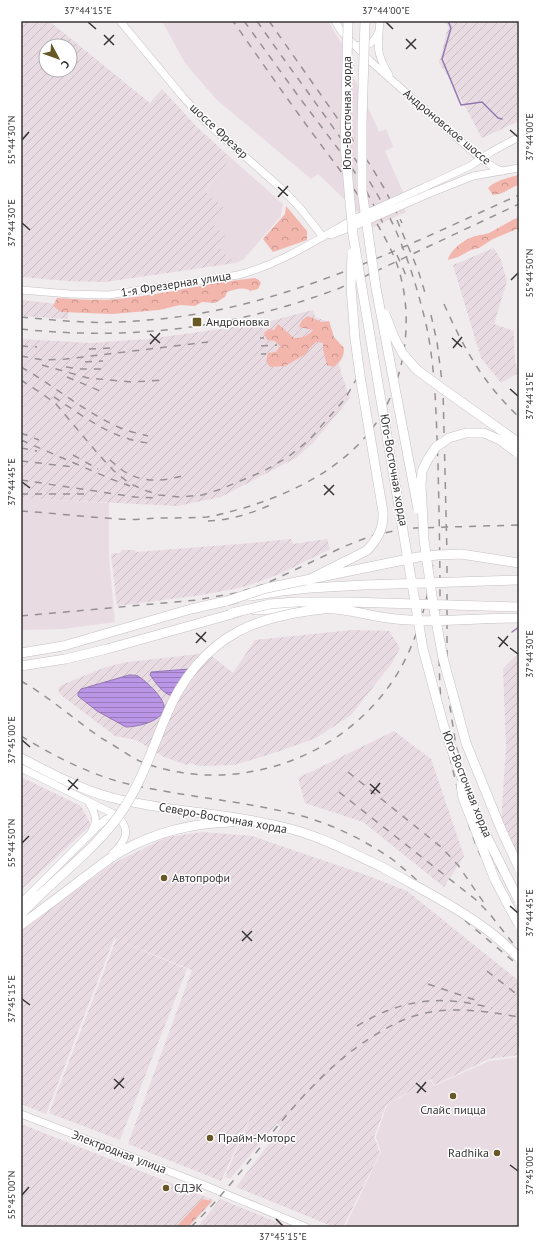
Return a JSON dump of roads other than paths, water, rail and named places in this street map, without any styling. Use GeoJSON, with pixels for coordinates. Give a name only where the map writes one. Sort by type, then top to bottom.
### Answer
{"type":"FeatureCollection","features":[{"type":"Feature","properties":{"kind":"main road","name":"Юго-Восточная хорда"},"geometry":{"type":"LineString","coordinates":[[348,21],[345,146],[353,235],[423,649],[444,727],[458,768],[484,831],[519,902]]}},
{"type":"Feature","properties":{"kind":"main road","name":"Юго-Восточная хорда"},"geometry":{"type":"LineString","coordinates":[[365,21],[362,122],[362,191],[376,288],[424,540]]}},
{"type":"Feature","properties":{"kind":"main road"},"geometry":{"type":"LineString","coordinates":[[310,579],[366,551],[378,538],[383,520],[383,512],[355,339],[351,287],[353,235]]}},
{"type":"Feature","properties":{"kind":"main road"},"geometry":{"type":"LineString","coordinates":[[376,288],[394,337],[403,354],[417,370],[519,443]]}},
{"type":"Feature","properties":{"kind":"main road"},"geometry":{"type":"LineString","coordinates":[[519,454],[500,440],[484,433],[466,433],[449,438],[436,447],[428,459],[422,471],[421,485],[424,540],[434,610],[443,658],[466,743],[501,829],[519,868]]}},
{"type":"Feature","properties":{"kind":"main road"},"geometry":{"type":"LineString","coordinates":[[227,601],[267,588],[395,561],[438,555],[461,554],[519,563]]}},
{"type":"Feature","properties":{"kind":"main road"},"geometry":{"type":"LineString","coordinates":[[21,653],[63,646],[191,609],[282,591],[364,585],[519,580]]}},
{"type":"Feature","properties":{"kind":"main road"},"geometry":{"type":"LineString","coordinates":[[21,666],[65,659],[107,649],[232,613],[270,604],[296,602],[348,602],[519,607]]}},
{"type":"Feature","properties":{"kind":"main road"},"geometry":{"type":"LineString","coordinates":[[232,613],[291,608],[326,609],[388,618],[433,621],[519,618]]}},
{"type":"Feature","properties":{"kind":"main road"},"geometry":{"type":"LineString","coordinates":[[21,914],[94,844],[123,809],[137,786],[174,700],[189,674],[205,657],[222,641],[239,631],[256,624],[282,616],[326,609]]}},
{"type":"Feature","properties":{"kind":"main road","name":"Северо-Восточная хорда"},"geometry":{"type":"LineString","coordinates":[[21,758],[70,782],[111,798],[284,827],[336,846],[382,867],[450,905],[488,931],[519,958]]}},
{"type":"Feature","properties":{"kind":"main road"},"geometry":{"type":"LineString","coordinates":[[458,768],[464,798],[481,845],[495,880],[519,925]]}},
{"type":"Feature","properties":{"kind":"main road"},"geometry":{"type":"LineString","coordinates":[[21,925],[88,874],[136,844],[167,831],[211,822],[256,822]]}},
{"type":"Feature","properties":{"kind":"street","name":"шоссе Фрезер"},"geometry":{"type":"LineString","coordinates":[[120,21],[183,97],[207,123],[283,190],[301,209],[323,237]]}},
{"type":"Feature","properties":{"kind":"street","name":"Андроновское шоссе"},"geometry":{"type":"LineString","coordinates":[[335,21],[341,32],[393,82],[481,159],[502,171]]}},
{"type":"Feature","properties":{"kind":"street"},"geometry":{"type":"LineString","coordinates":[[380,21],[378,54],[393,82]]}},
{"type":"Feature","properties":{"kind":"street"},"geometry":{"type":"LineString","coordinates":[[350,41],[359,45],[367,44],[375,39],[379,30]]}},
{"type":"Feature","properties":{"kind":"street"},"geometry":{"type":"LineString","coordinates":[[427,190],[519,136]]}},
{"type":"Feature","properties":{"kind":"street"},"geometry":{"type":"LineString","coordinates":[[427,190],[473,176],[519,168]]}},
{"type":"Feature","properties":{"kind":"street","name":"1-я Фрезерная улица"},"geometry":{"type":"LineString","coordinates":[[21,290],[108,295],[238,275],[272,264],[306,248],[323,237],[427,190]]}},
{"type":"Feature","properties":{"kind":"street"},"geometry":{"type":"LineString","coordinates":[[21,768],[116,815],[124,823],[126,831],[123,842],[114,853],[88,874]]}},
{"type":"Feature","properties":{"kind":"street"},"geometry":{"type":"LineString","coordinates":[[88,801],[93,810],[96,821],[94,828],[88,837]]}},
{"type":"Feature","properties":{"kind":"street"},"geometry":{"type":"LineString","coordinates":[[21,903],[105,820],[116,815]]}},
{"type":"Feature","properties":{"kind":"street","name":"Электродная улица"},"geometry":{"type":"LineString","coordinates":[[21,1114],[204,1185],[306,1227]]}},
{"type":"Feature","properties":{"kind":"waterway"},"geometry":{"type":"LineString","coordinates":[[448,21],[451,28],[442,59],[461,105],[482,102],[498,118],[502,119]]}},
{"type":"Feature","properties":{"kind":"waterway"},"geometry":{"type":"LineString","coordinates":[[512,632],[519,627]]}},
{"type":"Feature","properties":{"kind":"railway"},"geometry":{"type":"LineString","coordinates":[[21,511],[133,519],[207,517],[244,508],[295,489],[326,471],[341,460],[367,435],[380,417],[391,396],[399,374],[404,351],[406,327],[402,281],[395,259],[388,243],[360,198],[233,21]]}},
{"type":"Feature","properties":{"kind":"railway"},"geometry":{"type":"LineString","coordinates":[[244,21],[345,158],[362,183],[385,227]]}},
{"type":"Feature","properties":{"kind":"railway"},"geometry":{"type":"LineString","coordinates":[[257,21],[342,139],[374,188],[400,240],[419,296],[432,359],[435,394],[438,464],[440,600],[439,670],[444,726],[458,789],[476,846],[493,880],[519,924]]}},
{"type":"Feature","properties":{"kind":"railway"},"geometry":{"type":"LineString","coordinates":[[269,21],[371,166],[402,223]]}},
{"type":"Feature","properties":{"kind":"railway"},"geometry":{"type":"LineString","coordinates":[[21,317],[60,321],[124,322],[197,314],[245,304],[339,274],[519,195]]}},
{"type":"Feature","properties":{"kind":"railway"},"geometry":{"type":"LineString","coordinates":[[21,329],[103,333],[143,332],[222,322],[261,313],[300,302],[340,288],[519,204]]}},
{"type":"Feature","properties":{"kind":"railway"},"geometry":{"type":"LineString","coordinates":[[397,220],[418,270],[426,296]]}},
{"type":"Feature","properties":{"kind":"railway"},"geometry":{"type":"LineString","coordinates":[[397,255],[408,280]]}},
{"type":"Feature","properties":{"kind":"railway"},"geometry":{"type":"LineString","coordinates":[[444,304],[459,336],[476,365],[495,391],[519,417]]}},
{"type":"Feature","properties":{"kind":"railway"},"geometry":{"type":"LineString","coordinates":[[431,315],[437,342],[443,389],[447,554],[447,674],[450,707],[456,746],[483,836],[496,865],[519,905]]}},
{"type":"Feature","properties":{"kind":"railway"},"geometry":{"type":"LineString","coordinates":[[21,356],[43,360],[66,359],[208,342]]}},
{"type":"Feature","properties":{"kind":"railway"},"geometry":{"type":"LineString","coordinates":[[261,346],[277,345]]}},
{"type":"Feature","properties":{"kind":"railway"},"geometry":{"type":"LineString","coordinates":[[21,346],[37,347]]}},
{"type":"Feature","properties":{"kind":"railway"},"geometry":{"type":"LineString","coordinates":[[89,349],[112,348]]}},
{"type":"Feature","properties":{"kind":"railway"},"geometry":{"type":"LineString","coordinates":[[261,354],[266,354]]}},
{"type":"Feature","properties":{"kind":"railway"},"geometry":{"type":"LineString","coordinates":[[85,362],[103,361]]}},
{"type":"Feature","properties":{"kind":"railway"},"geometry":{"type":"LineString","coordinates":[[42,365],[88,378],[132,382],[164,380]]}},
{"type":"Feature","properties":{"kind":"railway"},"geometry":{"type":"LineString","coordinates":[[21,367],[103,420],[124,429],[148,436]]}},
{"type":"Feature","properties":{"kind":"railway"},"geometry":{"type":"LineString","coordinates":[[66,367],[79,369],[104,369]]}},
{"type":"Feature","properties":{"kind":"railway"},"geometry":{"type":"LineString","coordinates":[[67,377],[105,393]]}},
{"type":"Feature","properties":{"kind":"railway"},"geometry":{"type":"LineString","coordinates":[[21,380],[56,404],[99,455],[114,471],[129,483],[159,495],[180,497],[202,495],[221,489],[264,471],[288,457],[309,440],[345,399],[357,378]]}},
{"type":"Feature","properties":{"kind":"railway"},"geometry":{"type":"LineString","coordinates":[[54,397],[90,421],[119,436],[148,443]]}},
{"type":"Feature","properties":{"kind":"railway"},"geometry":{"type":"LineString","coordinates":[[21,433],[39,440]]}},
{"type":"Feature","properties":{"kind":"railway"},"geometry":{"type":"LineString","coordinates":[[21,440],[130,486]]}},
{"type":"Feature","properties":{"kind":"railway"},"geometry":{"type":"LineString","coordinates":[[21,448],[37,451]]}},
{"type":"Feature","properties":{"kind":"railway"},"geometry":{"type":"LineString","coordinates":[[73,455],[98,469]]}},
{"type":"Feature","properties":{"kind":"railway"},"geometry":{"type":"LineString","coordinates":[[110,460],[125,472],[147,480],[161,480],[182,476]]}},
{"type":"Feature","properties":{"kind":"railway"},"geometry":{"type":"LineString","coordinates":[[21,461],[74,467]]}},
{"type":"Feature","properties":{"kind":"railway"},"geometry":{"type":"LineString","coordinates":[[21,480],[135,497],[158,498]]}},
{"type":"Feature","properties":{"kind":"railway"},"geometry":{"type":"LineString","coordinates":[[21,494],[86,494]]}},
{"type":"Feature","properties":{"kind":"railway"},"geometry":{"type":"LineString","coordinates":[[208,521],[241,516],[273,504]]}},
{"type":"Feature","properties":{"kind":"railway"},"geometry":{"type":"LineString","coordinates":[[21,616],[197,600],[236,593],[265,584],[343,547],[371,536],[394,531],[415,528],[519,525]]}},
{"type":"Feature","properties":{"kind":"railway"},"geometry":{"type":"LineString","coordinates":[[21,681],[50,700],[101,738],[144,763],[180,772],[216,775],[253,772],[288,762],[321,747],[351,726],[377,701],[399,671],[407,656],[424,609],[431,577],[435,544]]}},
{"type":"Feature","properties":{"kind":"railway"},"geometry":{"type":"LineString","coordinates":[[21,736],[69,762],[120,782],[257,806],[302,816],[326,824],[348,834],[392,859],[519,966]]}},
{"type":"Feature","properties":{"kind":"railway"},"geometry":{"type":"LineString","coordinates":[[348,772],[441,847],[458,865],[484,903]]}},
{"type":"Feature","properties":{"kind":"railway"},"geometry":{"type":"LineString","coordinates":[[339,792],[475,899],[489,913],[519,951]]}},
{"type":"Feature","properties":{"kind":"railway"},"geometry":{"type":"LineString","coordinates":[[487,971],[519,996]]}},
{"type":"Feature","properties":{"kind":"railway"},"geometry":{"type":"LineString","coordinates":[[428,984],[475,1000]]}},
{"type":"Feature","properties":{"kind":"railway"},"geometry":{"type":"LineString","coordinates":[[357,1026],[390,1010],[423,1002],[456,1001],[492,1008]]}},
{"type":"Feature","properties":{"kind":"railway"},"geometry":{"type":"LineString","coordinates":[[191,1227],[214,1203],[300,1100],[323,1076],[348,1054],[375,1035],[395,1024],[424,1013],[453,1010],[498,1013],[519,1017]]}},
{"type":"Feature","properties":{"kind":"place","name":"Андроновка"},"geometry":{"type":"Point","coordinates":[197,322]}},
{"type":"Feature","properties":{"kind":"place","name":"Автопрофи"},"geometry":{"type":"Point","coordinates":[164,878]}},
{"type":"Feature","properties":{"kind":"place","name":"Слайс пицца"},"geometry":{"type":"Point","coordinates":[453,1096]}},
{"type":"Feature","properties":{"kind":"place","name":"Прайм-Моторс"},"geometry":{"type":"Point","coordinates":[210,1138]}},
{"type":"Feature","properties":{"kind":"place","name":"Radhika"},"geometry":{"type":"Point","coordinates":[497,1153]}},
{"type":"Feature","properties":{"kind":"place","name":"СДЭК"},"geometry":{"type":"Point","coordinates":[166,1188]}}]}
